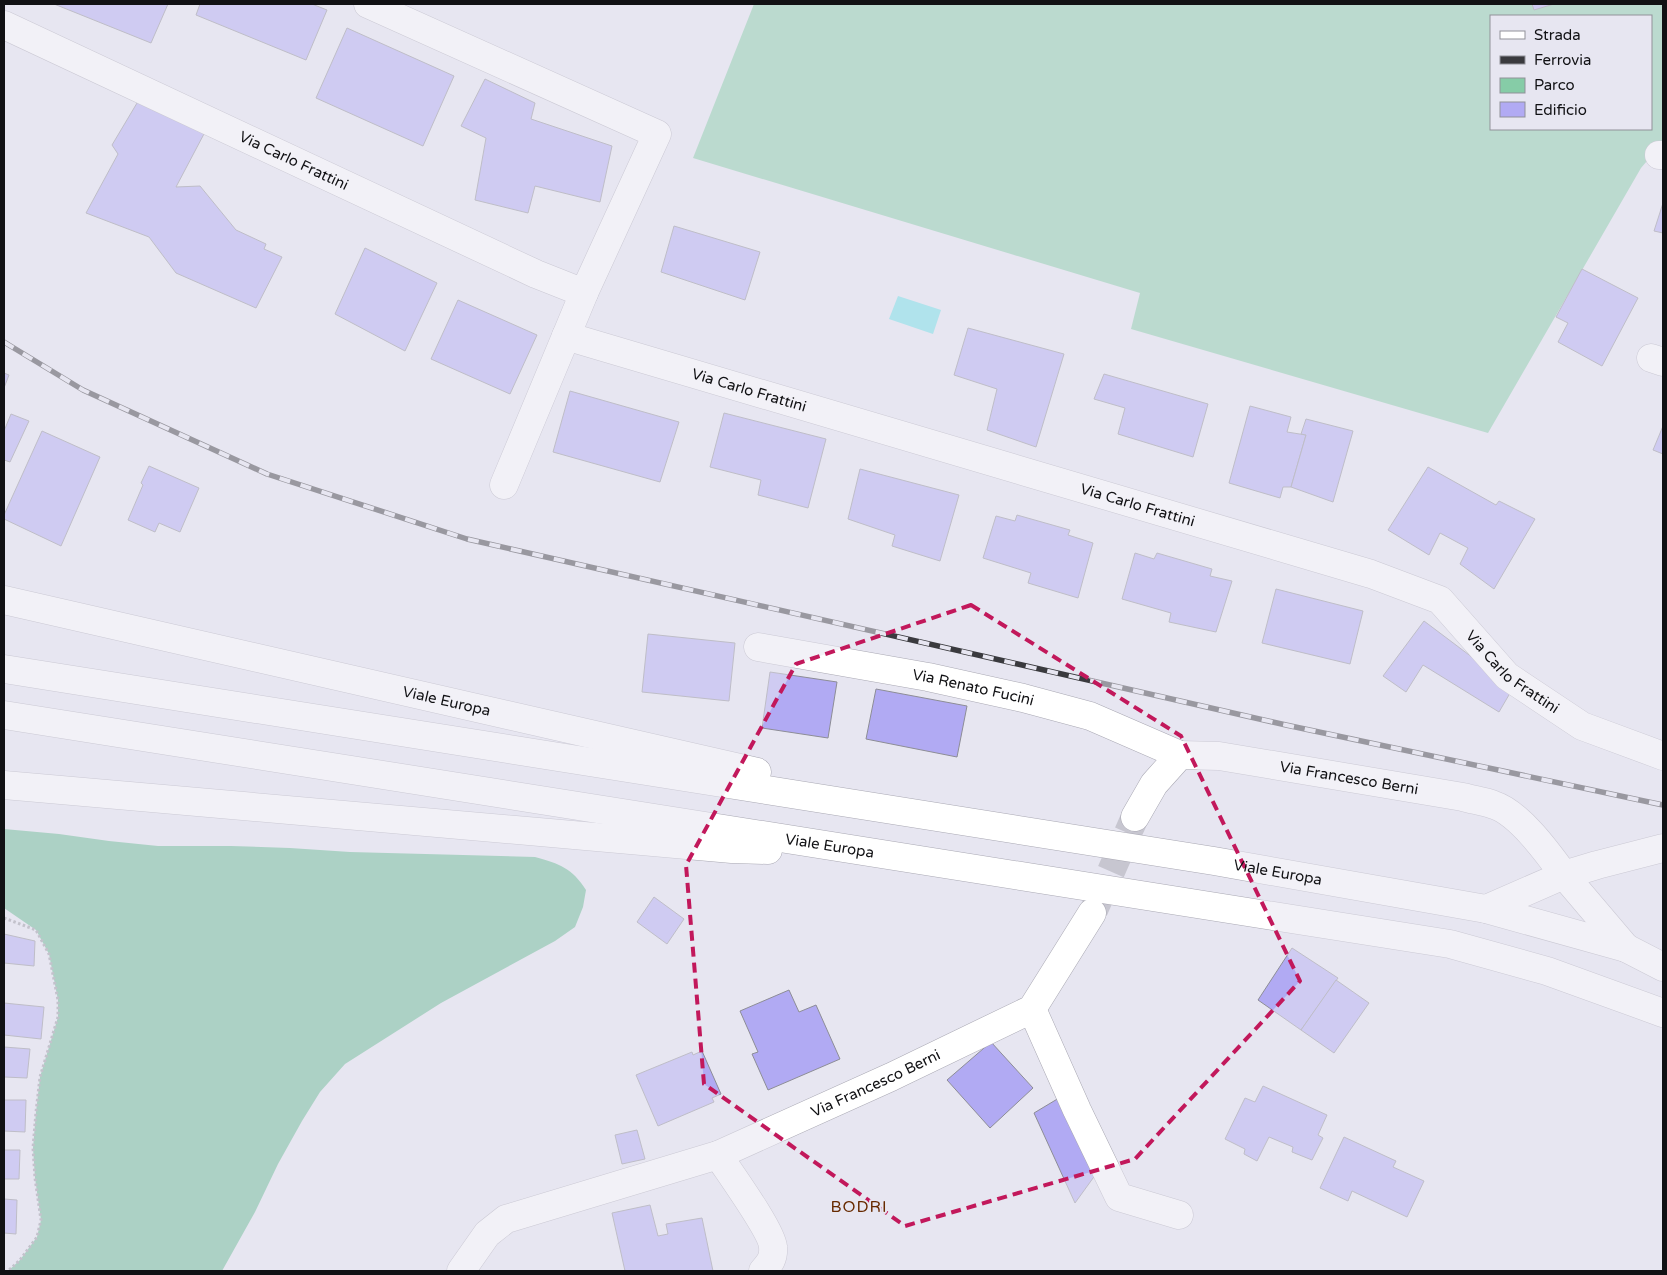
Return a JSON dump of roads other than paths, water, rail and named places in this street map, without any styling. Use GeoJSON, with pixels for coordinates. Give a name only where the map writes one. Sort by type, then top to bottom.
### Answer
{"type":"FeatureCollection","features":[{"type":"Feature","properties":{"kind":"street"},"geometry":{"type":"LineString","coordinates":[[368,4],[656,134],[584,293],[504,485]]}},
{"type":"Feature","properties":{"kind":"street","name":"Via Carlo Frattini"},"geometry":{"type":"LineString","coordinates":[[4,25],[527,270],[584,293]]}},
{"type":"Feature","properties":{"kind":"street","name":"Via Carlo Frattini"},"geometry":{"type":"LineString","coordinates":[[566,336],[1371,574],[1440,600],[1507,676],[1582,726],[1663,756]]}},
{"type":"Feature","properties":{"kind":"street","name":"Viale Europa"},"geometry":{"type":"LineString","coordinates":[[4,600],[751,770],[886,809]]}},
{"type":"Feature","properties":{"kind":"street","name":"Via Renato Fucini"},"geometry":{"type":"LineString","coordinates":[[758,647],[928,677],[1022,698],[1090,716],[1180,755]]}},
{"type":"Feature","properties":{"kind":"street","name":"Viale Europa"},"geometry":{"type":"LineString","coordinates":[[4,669],[1214,861],[1486,909],[1626,948],[1663,967]]}},
{"type":"Feature","properties":{"kind":"street","name":"Viale Europa"},"geometry":{"type":"LineString","coordinates":[[4,715],[1450,944],[1547,971],[1663,1013]]}},
{"type":"Feature","properties":{"kind":"street"},"geometry":{"type":"LineString","coordinates":[[1135,817],[1154,784],[1180,755]]}},
{"type":"Feature","properties":{"kind":"street","name":"Via Francesco Berni"},"geometry":{"type":"LineString","coordinates":[[1180,755],[1219,756],[1454,795],[1496,805],[1520,822],[1544,848],[1564,875],[1626,948]]}},
{"type":"Feature","properties":{"kind":"street","name":"Viale Europa"},"geometry":{"type":"LineString","coordinates":[[4,785],[732,849],[886,854]]}},
{"type":"Feature","properties":{"kind":"street"},"geometry":{"type":"LineString","coordinates":[[1486,909],[1564,875],[1663,848]]}},
{"type":"Feature","properties":{"kind":"street"},"geometry":{"type":"LineString","coordinates":[[1092,913],[1032,1009],[1077,1110],[1119,1197],[1180,1215]]}},
{"type":"Feature","properties":{"kind":"street","name":"Via Francesco Berni"},"geometry":{"type":"LineString","coordinates":[[461,1271],[487,1234],[506,1219],[718,1155],[891,1077],[1032,1009]]}},
{"type":"Feature","properties":{"kind":"street"},"geometry":{"type":"LineString","coordinates":[[718,1155],[766,1230],[773,1246],[772,1260],[763,1271]]}},
{"type":"Feature","properties":{"kind":"water"},"geometry":{"type":"Polygon","coordinates":[[[898,296],[941,310],[933,334],[889,319],[898,296]]]}},
{"type":"Feature","properties":{"kind":"tunnel"},"geometry":{"type":"LineString","coordinates":[[1094,910],[1135,817]]}},
{"type":"Feature","properties":{"kind":"railway"},"geometry":{"type":"LineString","coordinates":[[4,342],[83,390],[267,474],[467,539],[1286,725],[1663,805]]}},
{"type":"Feature","properties":{"kind":"district","name":"BODRI"},"geometry":{"type":"Point","coordinates":[859,1207]}}]}
